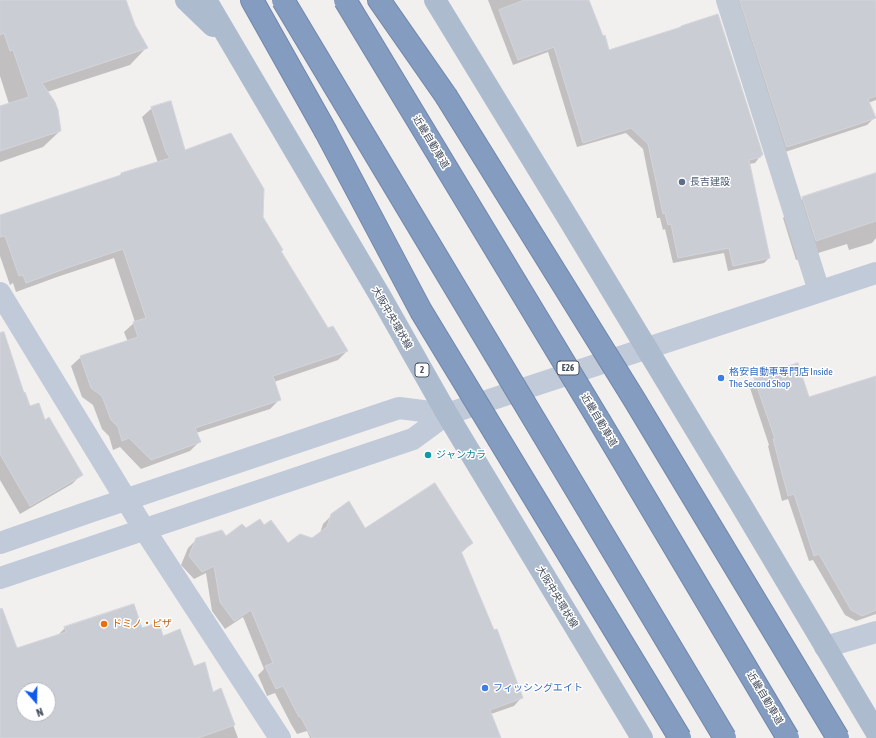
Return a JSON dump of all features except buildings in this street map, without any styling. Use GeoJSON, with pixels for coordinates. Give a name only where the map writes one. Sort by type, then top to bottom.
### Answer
{"type":"FeatureCollection","features":[{"type":"Feature","properties":{"kind":"highway"},"geometry":{"type":"LineString","coordinates":[[252,0],[325,130],[421,311],[680,738]]}},
{"type":"Feature","properties":{"kind":"highway"},"geometry":{"type":"LineString","coordinates":[[283,0],[725,738]]}},
{"type":"Feature","properties":{"kind":"highway","name":"近畿自動車道"},"geometry":{"type":"LineString","coordinates":[[345,0],[600,422],[788,738]]}},
{"type":"Feature","properties":{"kind":"highway"},"geometry":{"type":"LineString","coordinates":[[379,0],[451,102],[634,399],[838,738]]}},
{"type":"Feature","properties":{"kind":"main road"},"geometry":{"type":"LineString","coordinates":[[186,0],[232,44]]}},
{"type":"Feature","properties":{"kind":"main road","name":"大阪中央環状線"},"geometry":{"type":"LineString","coordinates":[[206,0],[382,299],[447,414],[642,738]]}},
{"type":"Feature","properties":{"kind":"main road"},"geometry":{"type":"LineString","coordinates":[[435,0],[740,503],[876,732]]}},
{"type":"Feature","properties":{"kind":"street"},"geometry":{"type":"LineString","coordinates":[[727,0],[819,292]]}},
{"type":"Feature","properties":{"kind":"street"},"geometry":{"type":"LineString","coordinates":[[0,578],[413,439],[447,414],[876,273]]}},
{"type":"Feature","properties":{"kind":"street"},"geometry":{"type":"LineString","coordinates":[[0,293],[144,529],[280,738]]}},
{"type":"Feature","properties":{"kind":"street"},"geometry":{"type":"LineString","coordinates":[[0,543],[399,408],[447,414]]}},
{"type":"Feature","properties":{"kind":"street"},"geometry":{"type":"LineString","coordinates":[[825,647],[876,632]]}},
{"type":"Feature","properties":{"kind":"place","name":"長吉建設"},"geometry":{"type":"Point","coordinates":[682,182]}},
{"type":"Feature","properties":{"kind":"place","name":"格安自動車専門店 Inside The Second Shop"},"geometry":{"type":"Point","coordinates":[721,378]}},
{"type":"Feature","properties":{"kind":"place","name":"ジャンカラ"},"geometry":{"type":"Point","coordinates":[428,455]}},
{"type":"Feature","properties":{"kind":"place","name":"ドミノ・ピザ"},"geometry":{"type":"Point","coordinates":[104,624]}},
{"type":"Feature","properties":{"kind":"place","name":"フィッシングエイト"},"geometry":{"type":"Point","coordinates":[485,688]}}]}
